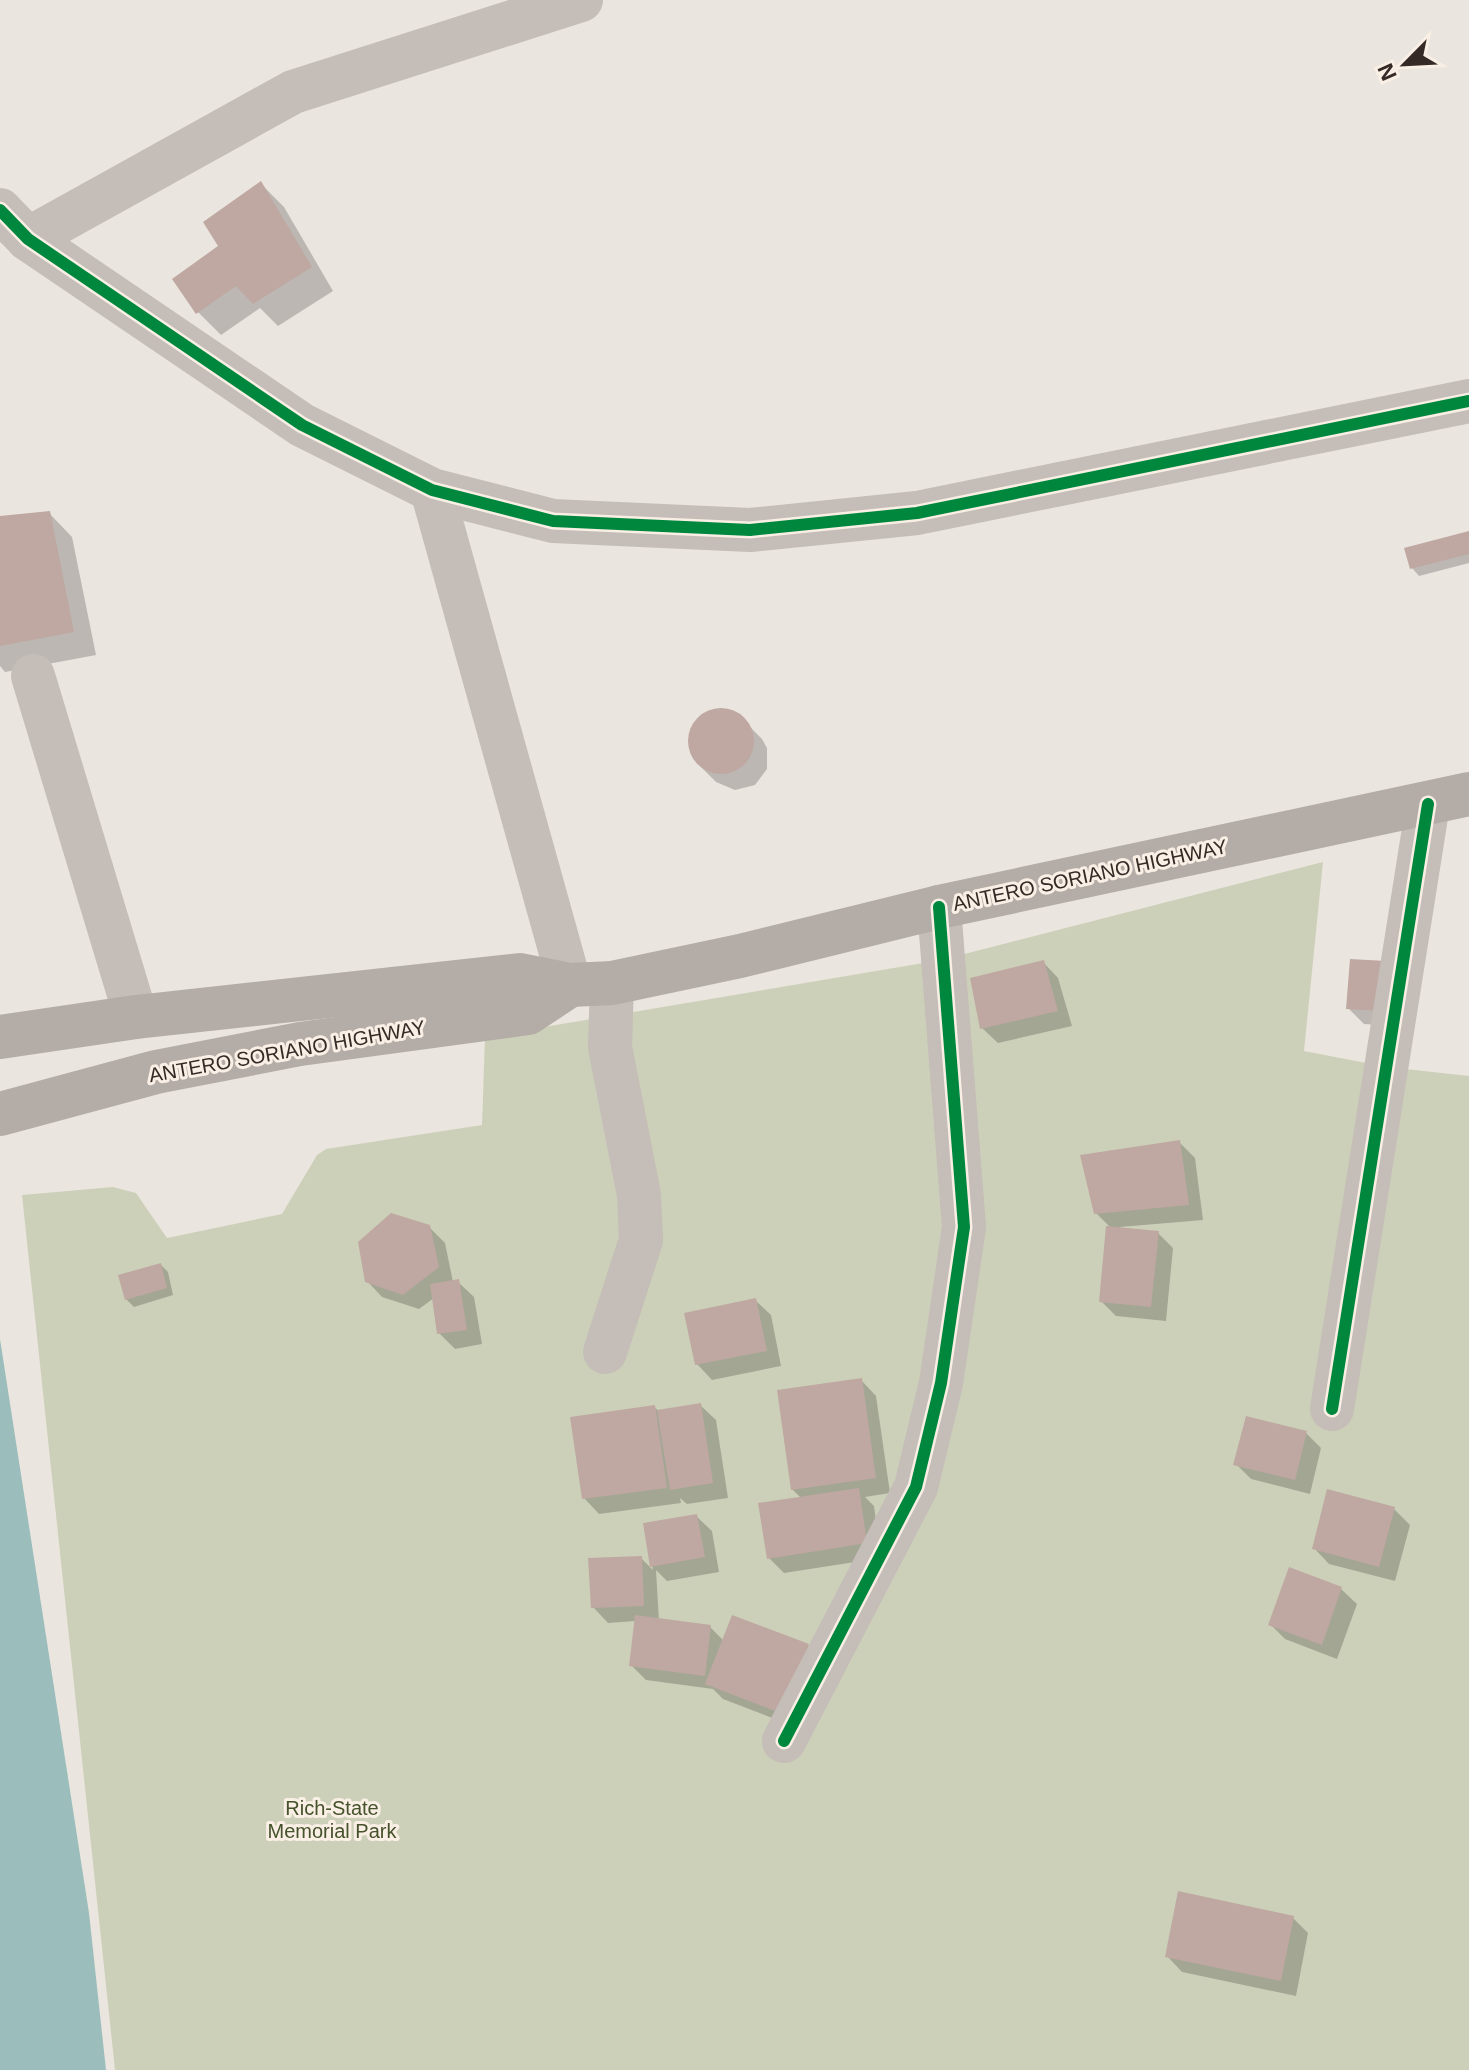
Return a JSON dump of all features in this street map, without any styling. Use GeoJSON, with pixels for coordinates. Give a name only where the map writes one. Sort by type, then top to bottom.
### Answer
{"type":"FeatureCollection","features":[{"type":"Feature","properties":{"kind":"main road","name":"ANTERO SORIANO HIGHWAY"},"geometry":{"type":"LineString","coordinates":[[0,1114],[156,1072],[300,1044],[528,1013],[591,984],[740,956],[939,907],[1449,799]]}},
{"type":"Feature","properties":{"kind":"main road","name":"ANTERO SORIANO HIGHWAY"},"geometry":{"type":"LineString","coordinates":[[0,1037],[136,1017],[520,975],[591,984]]}},
{"type":"Feature","properties":{"kind":"street"},"geometry":{"type":"LineString","coordinates":[[581,0],[293,92],[14,224],[302,425],[432,490],[553,521],[750,530],[917,513],[1469,401]]}},
{"type":"Feature","properties":{"kind":"street"},"geometry":{"type":"LineString","coordinates":[[432,490],[610,1047],[639,1195],[641,1240],[605,1352]]}},
{"type":"Feature","properties":{"kind":"street"},"geometry":{"type":"LineString","coordinates":[[33,676],[136,1017]]}},
{"type":"Feature","properties":{"kind":"street"},"geometry":{"type":"LineString","coordinates":[[1332,1409],[1449,799]]}},
{"type":"Feature","properties":{"kind":"street"},"geometry":{"type":"LineString","coordinates":[[784,1741],[916,1487],[941,1383],[964,1227],[939,907]]}},
{"type":"Feature","properties":{"kind":"green space","name":"Rich-State Memorial Park"},"geometry":{"type":"Polygon","coordinates":[[[1323,862],[1304,1051],[1387,1067],[1469,1076],[1469,2070],[115,2070],[22,1195],[113,1187],[136,1193],[167,1238],[282,1214],[317,1155],[326,1149],[482,1125],[485,1037],[941,960],[1323,862]]]}},
{"type":"Feature","properties":{"kind":"water"},"geometry":{"type":"Polygon","coordinates":[[[0,1339],[89,1913],[106,2070],[0,2070],[0,1339]]]}},
{"type":"Feature","properties":{"kind":"building"},"geometry":{"type":"Polygon","coordinates":[[[261,181],[312,267],[253,304],[236,286],[196,314],[172,279],[218,246],[203,222],[261,181]]]}},
{"type":"Feature","properties":{"kind":"building"},"geometry":{"type":"Polygon","coordinates":[[[50,511],[74,632],[0,646],[0,516],[50,511]]]}},
{"type":"Feature","properties":{"kind":"building"},"geometry":{"type":"Polygon","coordinates":[[[1469,531],[1469,554],[1410,569],[1404,548],[1469,531]]]}},
{"type":"Feature","properties":{"kind":"building"},"geometry":{"type":"Polygon","coordinates":[[[714,708],[728,708],[740,713],[749,722],[754,741],[752,754],[745,765],[728,774],[714,774],[702,769],[693,760],[688,748],[688,734],[693,722],[702,713],[714,708]]]}},
{"type":"Feature","properties":{"kind":"building"},"geometry":{"type":"Polygon","coordinates":[[[1350,959],[1386,961],[1382,1011],[1346,1009],[1350,959]]]}},
{"type":"Feature","properties":{"kind":"building"},"geometry":{"type":"Polygon","coordinates":[[[1044,960],[1058,1011],[980,1029],[970,978],[1044,960]]]}},
{"type":"Feature","properties":{"kind":"building"},"geometry":{"type":"Polygon","coordinates":[[[1180,1140],[1189,1205],[1094,1214],[1080,1155],[1180,1140]]]}},
{"type":"Feature","properties":{"kind":"building"},"geometry":{"type":"Polygon","coordinates":[[[391,1213],[430,1225],[439,1267],[403,1295],[365,1282],[358,1242],[391,1213]]]}},
{"type":"Feature","properties":{"kind":"building"},"geometry":{"type":"Polygon","coordinates":[[[1106,1226],[1159,1231],[1151,1307],[1099,1302],[1106,1226]]]}},
{"type":"Feature","properties":{"kind":"building"},"geometry":{"type":"Polygon","coordinates":[[[161,1263],[167,1288],[125,1300],[118,1275],[161,1263]]]}},
{"type":"Feature","properties":{"kind":"building"},"geometry":{"type":"Polygon","coordinates":[[[459,1279],[467,1330],[437,1334],[430,1284],[459,1279]]]}},
{"type":"Feature","properties":{"kind":"building"},"geometry":{"type":"Polygon","coordinates":[[[756,1298],[767,1351],[695,1365],[684,1313],[756,1298]]]}},
{"type":"Feature","properties":{"kind":"building"},"geometry":{"type":"Polygon","coordinates":[[[862,1378],[876,1478],[791,1490],[777,1390],[862,1378]]]}},
{"type":"Feature","properties":{"kind":"building"},"geometry":{"type":"Polygon","coordinates":[[[701,1403],[713,1483],[670,1490],[657,1410],[701,1403]]]}},
{"type":"Feature","properties":{"kind":"building"},"geometry":{"type":"Polygon","coordinates":[[[655,1405],[667,1488],[582,1499],[570,1417],[655,1405]]]}},
{"type":"Feature","properties":{"kind":"building"},"geometry":{"type":"Polygon","coordinates":[[[1246,1416],[1307,1431],[1295,1480],[1233,1465],[1246,1416]]]}},
{"type":"Feature","properties":{"kind":"building"},"geometry":{"type":"Polygon","coordinates":[[[859,1488],[867,1543],[767,1559],[758,1503],[859,1488]]]}},
{"type":"Feature","properties":{"kind":"building"},"geometry":{"type":"Polygon","coordinates":[[[1327,1489],[1395,1507],[1379,1567],[1312,1549],[1327,1489]]]}},
{"type":"Feature","properties":{"kind":"building"},"geometry":{"type":"Polygon","coordinates":[[[697,1514],[705,1557],[650,1567],[643,1523],[697,1514]]]}},
{"type":"Feature","properties":{"kind":"building"},"geometry":{"type":"Polygon","coordinates":[[[642,1556],[644,1606],[591,1608],[588,1558],[642,1556]]]}},
{"type":"Feature","properties":{"kind":"building"},"geometry":{"type":"Polygon","coordinates":[[[1289,1567],[1342,1587],[1322,1645],[1268,1625],[1289,1567]]]}},
{"type":"Feature","properties":{"kind":"building"},"geometry":{"type":"Polygon","coordinates":[[[635,1615],[711,1625],[705,1676],[629,1666],[635,1615]]]}},
{"type":"Feature","properties":{"kind":"building"},"geometry":{"type":"Polygon","coordinates":[[[732,1615],[809,1644],[783,1714],[705,1684],[732,1615]]]}},
{"type":"Feature","properties":{"kind":"building"},"geometry":{"type":"Polygon","coordinates":[[[1178,1891],[1294,1916],[1281,1981],[1165,1957],[1178,1891]]]}},
{"type":"Feature","properties":{"kind":"cycle path"},"geometry":{"type":"LineString","coordinates":[[0,210],[28,239],[302,425],[432,490],[553,521],[750,530],[917,513],[1469,401]]}},
{"type":"Feature","properties":{"kind":"cycle path"},"geometry":{"type":"LineString","coordinates":[[1332,1409],[1428,804]]}},
{"type":"Feature","properties":{"kind":"cycle path"},"geometry":{"type":"LineString","coordinates":[[784,1741],[916,1487],[941,1383],[964,1227],[939,907]]}}]}
